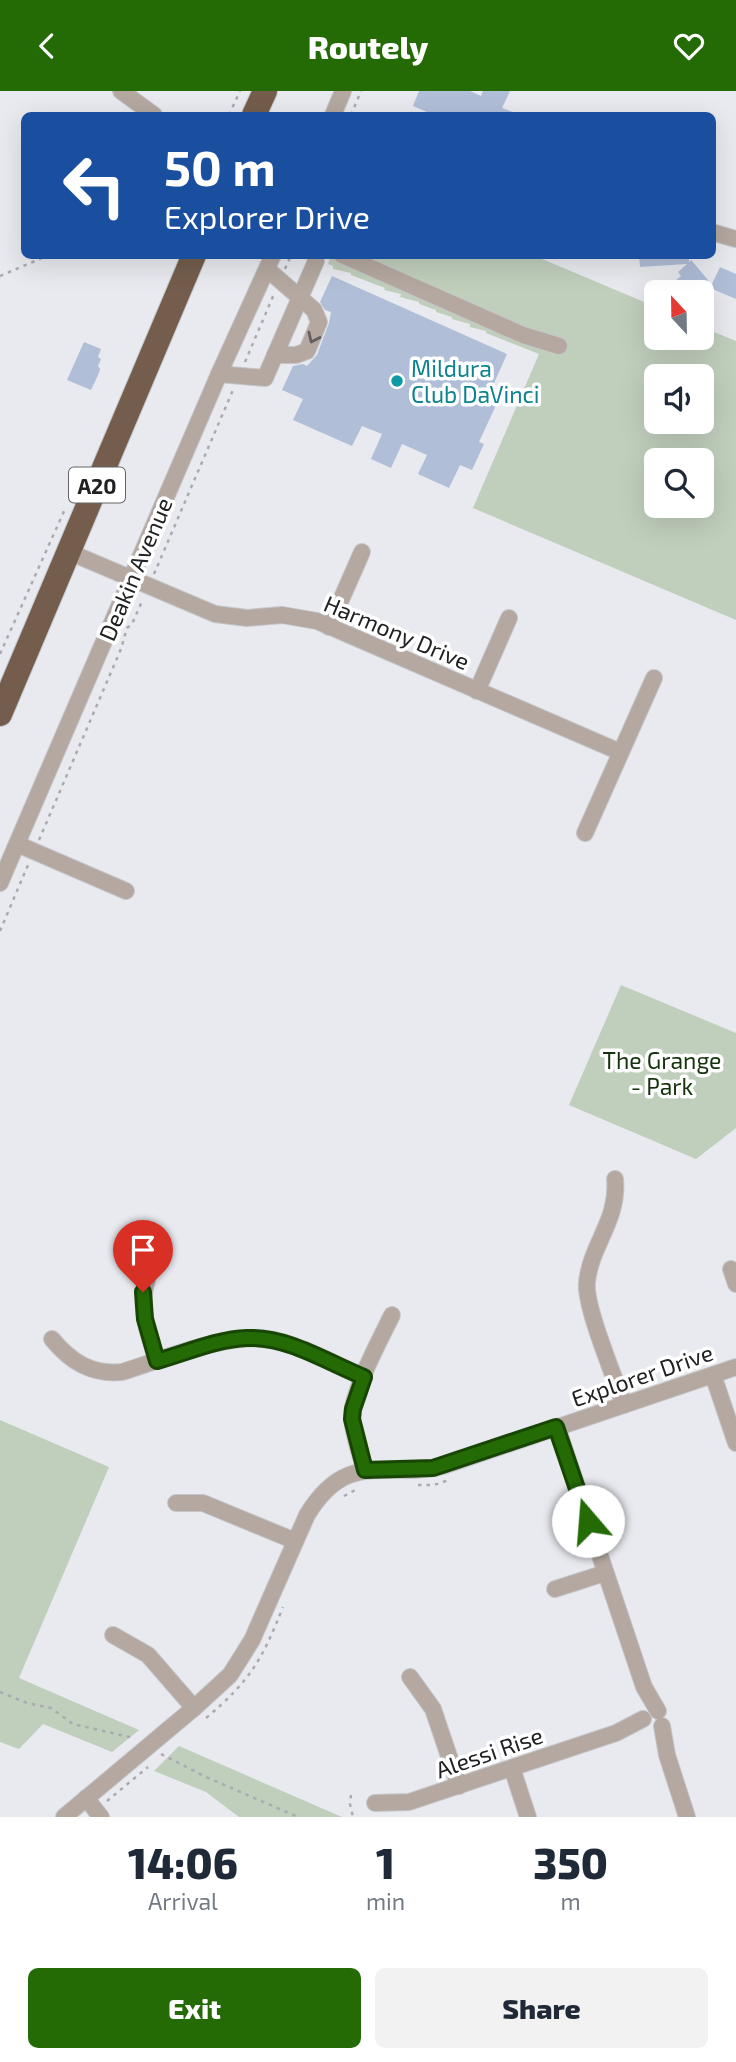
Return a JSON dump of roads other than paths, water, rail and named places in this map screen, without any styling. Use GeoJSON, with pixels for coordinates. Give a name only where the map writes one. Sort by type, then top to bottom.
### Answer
{"type":"FeatureCollection","features":[{"type":"Feature","properties":{"kind":"highway"},"geometry":{"type":"LineString","coordinates":[[255,112],[265,91]]}},
{"type":"Feature","properties":{"kind":"highway","name":"A20"},"geometry":{"type":"LineString","coordinates":[[0,714],[192,259]]}},
{"type":"Feature","properties":{"kind":"street"},"geometry":{"type":"LineString","coordinates":[[121,91],[150,112]]}},
{"type":"Feature","properties":{"kind":"street"},"geometry":{"type":"LineString","coordinates":[[334,112],[343,91]]}},
{"type":"Feature","properties":{"kind":"street"},"geometry":{"type":"LineString","coordinates":[[716,233],[736,239]]}},
{"type":"Feature","properties":{"kind":"street"},"geometry":{"type":"LineString","coordinates":[[351,259],[523,335],[559,345]]}},
{"type":"Feature","properties":{"kind":"street"},"geometry":{"type":"LineString","coordinates":[[219,374],[265,377],[316,261]]}},
{"type":"Feature","properties":{"kind":"street"},"geometry":{"type":"LineString","coordinates":[[270,262],[299,298],[314,310],[319,322],[307,351],[303,354],[275,355]]}},
{"type":"Feature","properties":{"kind":"street","name":"Deakin Avenue"},"geometry":{"type":"LineString","coordinates":[[0,883],[219,374],[270,262]]}},
{"type":"Feature","properties":{"kind":"street","name":"Harmony Drive"},"geometry":{"type":"LineString","coordinates":[[69,552],[215,614],[247,618],[292,616],[317,621],[620,752]]}},
{"type":"Feature","properties":{"kind":"street"},"geometry":{"type":"LineString","coordinates":[[329,627],[362,552]]}},
{"type":"Feature","properties":{"kind":"street"},"geometry":{"type":"LineString","coordinates":[[477,691],[509,618]]}},
{"type":"Feature","properties":{"kind":"street"},"geometry":{"type":"LineString","coordinates":[[585,833],[654,678]]}},
{"type":"Feature","properties":{"kind":"street"},"geometry":{"type":"LineString","coordinates":[[17,844],[126,891]]}},
{"type":"Feature","properties":{"kind":"street"},"geometry":{"type":"LineString","coordinates":[[615,1179],[617,1192],[613,1213],[590,1269],[586,1290],[624,1405]]}},
{"type":"Feature","properties":{"kind":"street"},"geometry":{"type":"LineString","coordinates":[[147,1280],[143,1292],[143,1306],[157,1361]]}},
{"type":"Feature","properties":{"kind":"street"},"geometry":{"type":"LineString","coordinates":[[64,1817],[95,1809],[147,1747],[198,1715],[230,1675],[252,1640],[312,1506],[327,1489],[345,1477],[366,1478],[352,1419],[353,1409],[391,1315]]}},
{"type":"Feature","properties":{"kind":"street"},"geometry":{"type":"LineString","coordinates":[[52,1339],[73,1360],[97,1372],[122,1372],[234,1339],[259,1338],[287,1344],[364,1377]]}},
{"type":"Feature","properties":{"kind":"street","name":"Explorer Drive"},"geometry":{"type":"LineString","coordinates":[[366,1478],[443,1466],[736,1367]]}},
{"type":"Feature","properties":{"kind":"street"},"geometry":{"type":"LineString","coordinates":[[713,1375],[736,1443]]}},
{"type":"Feature","properties":{"kind":"street"},"geometry":{"type":"LineString","coordinates":[[556,1427],[644,1687],[651,1722],[667,1755],[687,1817]]}},
{"type":"Feature","properties":{"kind":"street"},"geometry":{"type":"LineString","coordinates":[[176,1503],[203,1503],[295,1541]]}},
{"type":"Feature","properties":{"kind":"street"},"geometry":{"type":"LineString","coordinates":[[555,1589],[605,1573]]}},
{"type":"Feature","properties":{"kind":"street"},"geometry":{"type":"LineString","coordinates":[[113,1635],[148,1655],[198,1715]]}},
{"type":"Feature","properties":{"kind":"street"},"geometry":{"type":"LineString","coordinates":[[411,1677],[432,1709],[459,1786]]}},
{"type":"Feature","properties":{"kind":"street","name":"Alessi Rise"},"geometry":{"type":"LineString","coordinates":[[375,1803],[409,1803],[651,1722]]}},
{"type":"Feature","properties":{"kind":"street"},"geometry":{"type":"LineString","coordinates":[[512,1768],[528,1817]]}},
{"type":"Feature","properties":{"kind":"place","name":"Mildura Club DaVinci"},"geometry":{"type":"Point","coordinates":[397,381]}},
{"type":"Feature","properties":{"kind":"park label","name":"The Grange - Park"},"geometry":{"type":"Point","coordinates":[662,1073]}}]}
